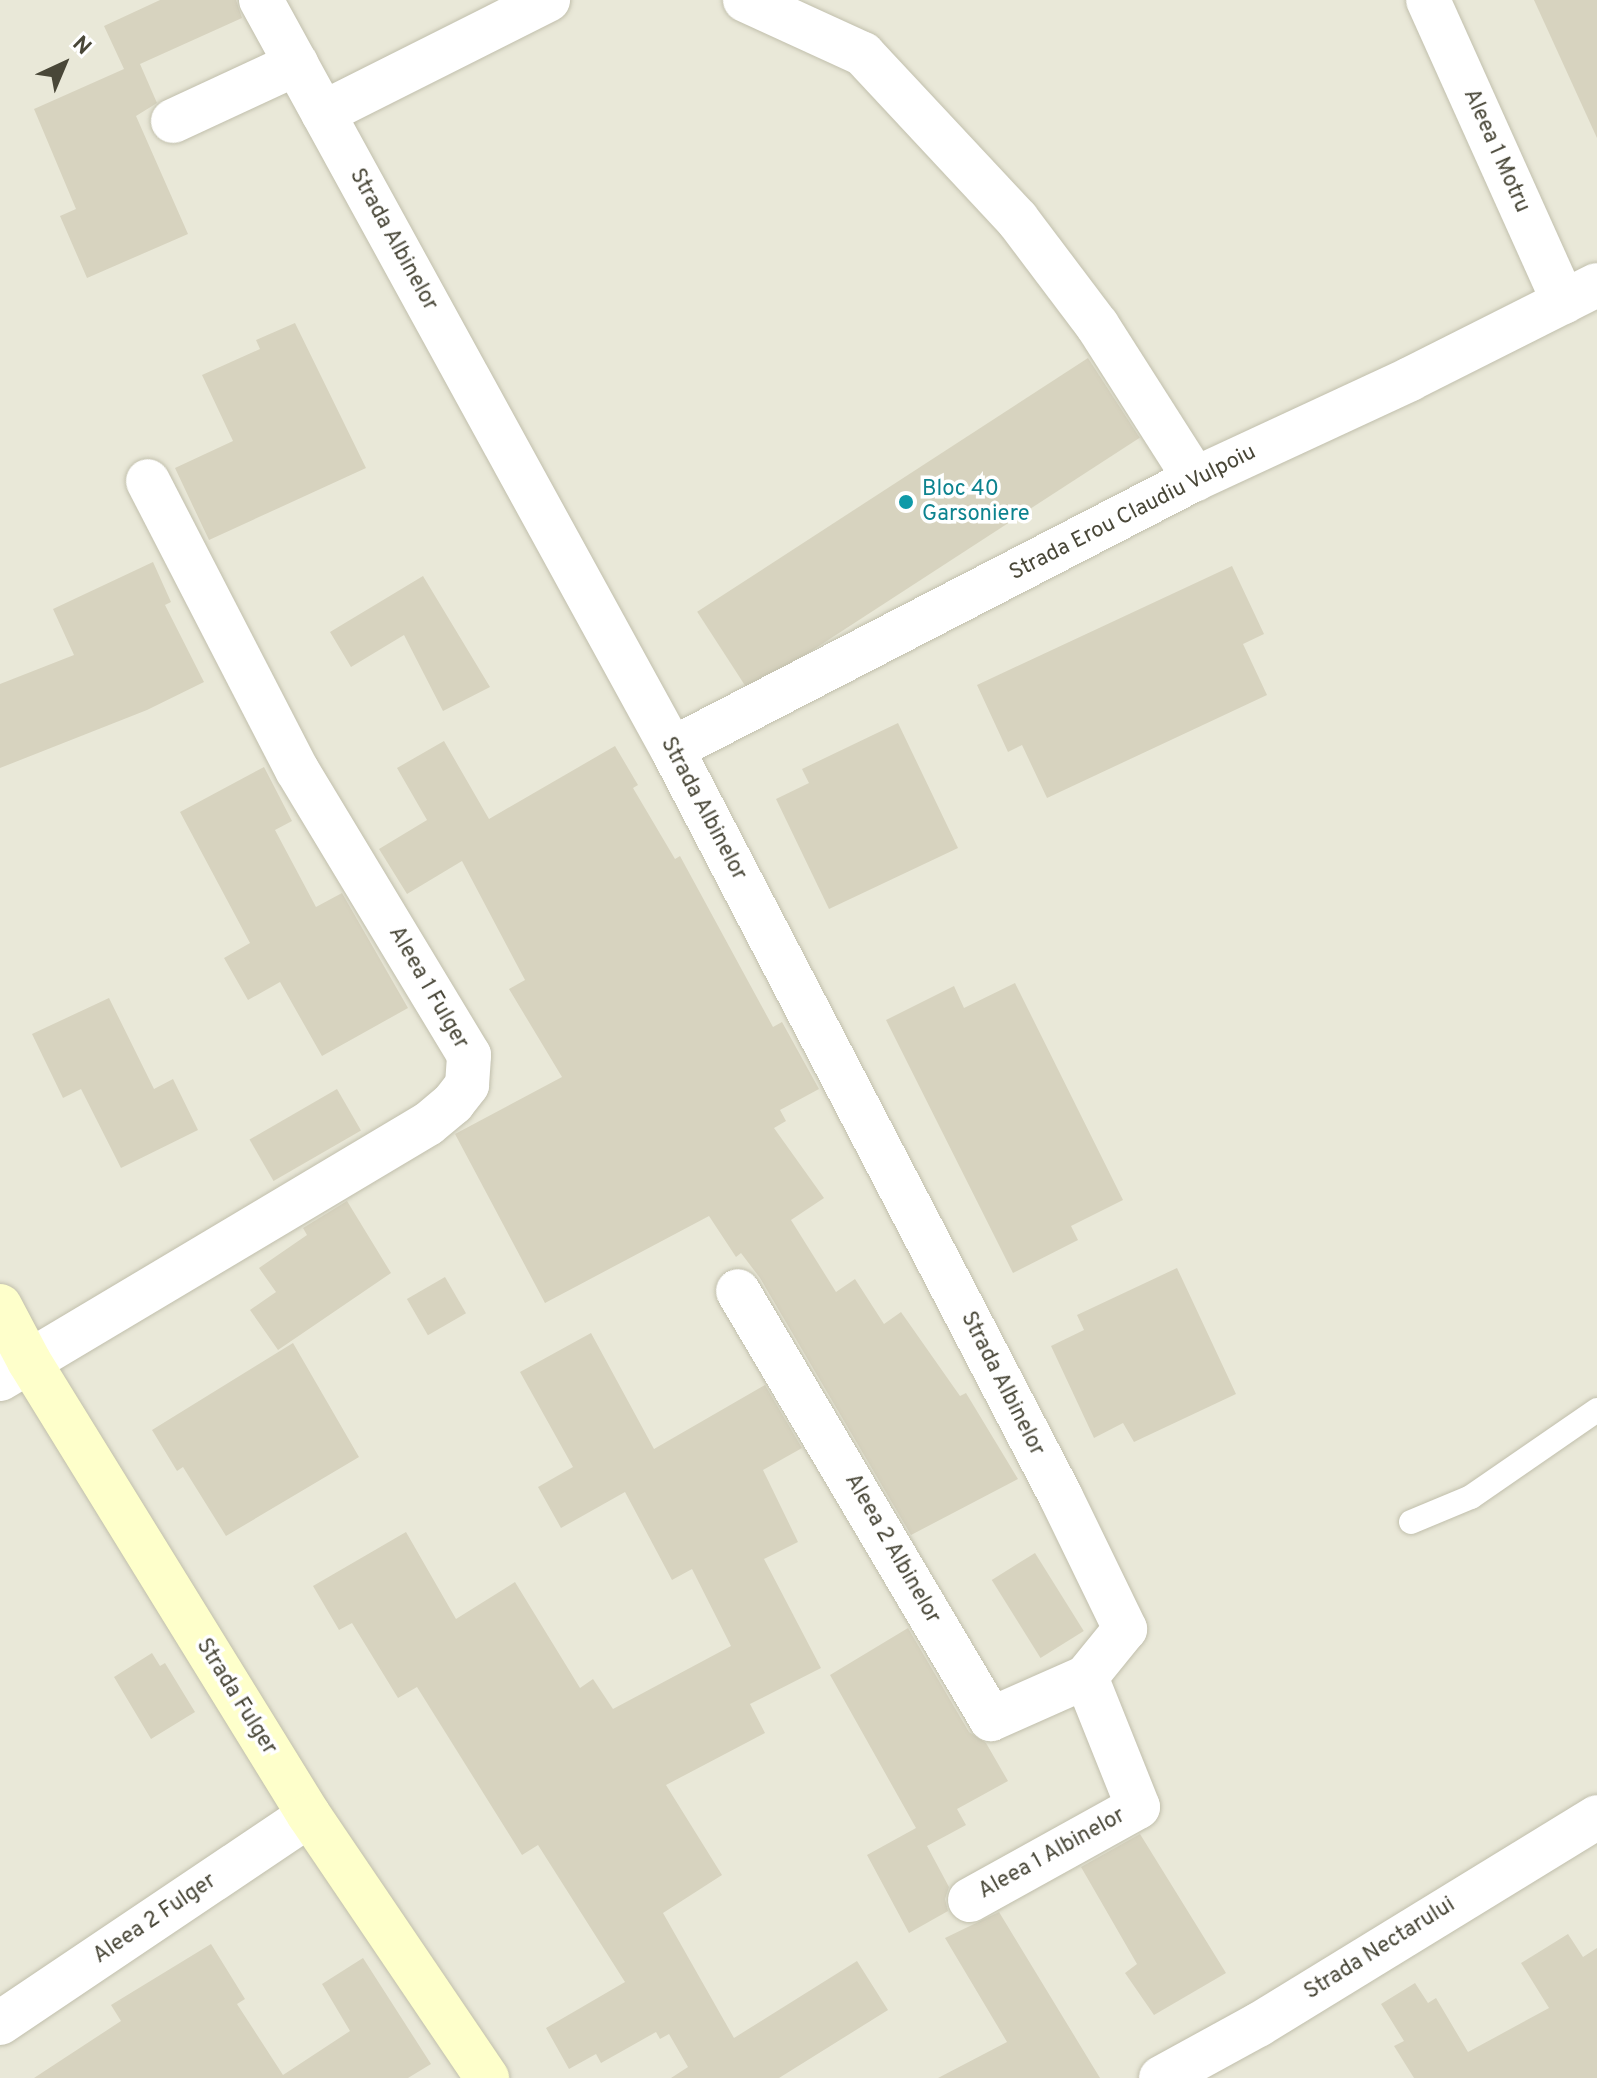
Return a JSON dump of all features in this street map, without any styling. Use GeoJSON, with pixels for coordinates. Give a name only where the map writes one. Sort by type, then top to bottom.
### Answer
{"type":"FeatureCollection","features":[{"type":"Feature","properties":{"kind":"street","name":"Strada Albinelor"},"geometry":{"type":"LineString","coordinates":[[261,0],[672,749],[1061,1497],[1125,1629],[1086,1677]]}},
{"type":"Feature","properties":{"kind":"street"},"geometry":{"type":"LineString","coordinates":[[323,113],[548,0]]}},
{"type":"Feature","properties":{"kind":"street"},"geometry":{"type":"LineString","coordinates":[[745,0],[863,54],[1017,219],[1097,325],[1195,479]]}},
{"type":"Feature","properties":{"kind":"street","name":"Aleea 1 Motru"},"geometry":{"type":"LineString","coordinates":[[1428,0],[1581,293]]}},
{"type":"Feature","properties":{"kind":"street"},"geometry":{"type":"LineString","coordinates":[[173,121],[296,64]]}},
{"type":"Feature","properties":{"kind":"street","name":"Strada Erou Claudiu Vulpoiu"},"geometry":{"type":"LineString","coordinates":[[672,749],[1195,479],[1410,379],[1581,293]]}},
{"type":"Feature","properties":{"kind":"street","name":"Aleea 1 Fulger"},"geometry":{"type":"LineString","coordinates":[[14,1370],[428,1124],[453,1103],[467,1085],[469,1055],[297,770],[148,481]]}},
{"type":"Feature","properties":{"kind":"street","name":"Aleea 2 Albinelor"},"geometry":{"type":"LineString","coordinates":[[738,1291],[991,1719],[1086,1677]]}},
{"type":"Feature","properties":{"kind":"street","name":"Strada Fulger"},"geometry":{"type":"LineString","coordinates":[[0,1306],[14,1370],[487,2078]]}},
{"type":"Feature","properties":{"kind":"street","name":"Aleea 1 Albinelor"},"geometry":{"type":"LineString","coordinates":[[970,1900],[1138,1807],[1086,1677]]}},
{"type":"Feature","properties":{"kind":"street","name":"Aleea 2 Fulger"},"geometry":{"type":"LineString","coordinates":[[0,2023],[309,1815]]}},
{"type":"Feature","properties":{"kind":"street","name":"Strada Nectarului"},"geometry":{"type":"LineString","coordinates":[[1161,2078],[1258,2025],[1597,1817]]}},
{"type":"Feature","properties":{"kind":"lane"},"geometry":{"type":"LineString","coordinates":[[1411,1522],[1471,1497],[1597,1410]]}},
{"type":"Feature","properties":{"kind":"shaded area"},"geometry":{"type":"Polygon","coordinates":[[[0,0],[1597,0],[1597,2078],[0,2078],[0,0]]]}},
{"type":"Feature","properties":{"kind":"building"},"geometry":{"type":"Polygon","coordinates":[[[160,0],[236,0],[242,18],[140,64],[157,103],[136,116],[188,234],[87,278],[60,216],[76,209],[34,109],[124,69],[104,26],[160,0]]]}},
{"type":"Feature","properties":{"kind":"building"},"geometry":{"type":"Polygon","coordinates":[[[1534,0],[1597,0],[1597,138],[1534,0]]]}},
{"type":"Feature","properties":{"kind":"building"},"geometry":{"type":"Polygon","coordinates":[[[295,323],[366,468],[209,540],[175,468],[233,441],[202,375],[260,349],[256,340],[295,323]]]}},
{"type":"Feature","properties":{"kind":"building","name":"Bloc 40 Garsoniere"},"geometry":{"type":"Polygon","coordinates":[[[1088,358],[1140,438],[749,691],[697,612],[1088,358]]]}},
{"type":"Feature","properties":{"kind":"building"},"geometry":{"type":"Polygon","coordinates":[[[153,562],[171,602],[165,605],[204,682],[147,710],[0,768],[0,684],[74,655],[53,609],[153,562]]]}},
{"type":"Feature","properties":{"kind":"building"},"geometry":{"type":"Polygon","coordinates":[[[1232,566],[1264,634],[1243,644],[1267,695],[1047,798],[1022,745],[1008,752],[977,685],[1232,566]]]}},
{"type":"Feature","properties":{"kind":"building"},"geometry":{"type":"Polygon","coordinates":[[[423,576],[490,687],[443,711],[404,635],[351,667],[330,632],[423,576]]]}},
{"type":"Feature","properties":{"kind":"building"},"geometry":{"type":"Polygon","coordinates":[[[898,723],[958,848],[829,909],[776,799],[809,783],[802,769],[898,723]]]}},
{"type":"Feature","properties":{"kind":"building"},"geometry":{"type":"Polygon","coordinates":[[[444,741],[489,819],[615,746],[638,785],[633,788],[675,859],[680,856],[773,1027],[782,1022],[819,1089],[780,1110],[786,1121],[774,1128],[824,1198],[791,1220],[836,1292],[855,1279],[884,1324],[901,1312],[960,1396],[966,1393],[1018,1479],[911,1535],[760,1278],[741,1253],[736,1257],[709,1216],[545,1303],[455,1134],[562,1077],[509,989],[525,980],[462,861],[407,894],[379,849],[427,820],[397,768],[444,741]]]}},
{"type":"Feature","properties":{"kind":"building"},"geometry":{"type":"Polygon","coordinates":[[[264,767],[292,821],[275,830],[316,907],[342,893],[408,1008],[322,1056],[280,982],[248,1000],[224,958],[250,943],[180,812],[264,767]]]}},
{"type":"Feature","properties":{"kind":"building"},"geometry":{"type":"Polygon","coordinates":[[[1015,983],[1123,1200],[1071,1226],[1078,1240],[1013,1273],[886,1020],[954,986],[964,1008],[1015,983]]]}},
{"type":"Feature","properties":{"kind":"building"},"geometry":{"type":"Polygon","coordinates":[[[109,998],[154,1089],[173,1079],[198,1130],[121,1168],[81,1089],[63,1098],[32,1034],[109,998]]]}},
{"type":"Feature","properties":{"kind":"building"},"geometry":{"type":"Polygon","coordinates":[[[337,1089],[361,1131],[274,1181],[250,1140],[337,1089]]]}},
{"type":"Feature","properties":{"kind":"building"},"geometry":{"type":"Polygon","coordinates":[[[347,1201],[391,1273],[278,1350],[250,1310],[276,1292],[259,1268],[307,1235],[303,1228],[347,1201]]]}},
{"type":"Feature","properties":{"kind":"building"},"geometry":{"type":"Polygon","coordinates":[[[1177,1268],[1236,1394],[1134,1442],[1123,1423],[1094,1438],[1051,1346],[1084,1330],[1077,1315],[1177,1268]]]}},
{"type":"Feature","properties":{"kind":"building"},"geometry":{"type":"Polygon","coordinates":[[[445,1277],[466,1313],[428,1335],[407,1299],[445,1277]]]}},
{"type":"Feature","properties":{"kind":"building"},"geometry":{"type":"Polygon","coordinates":[[[591,1333],[654,1449],[765,1385],[802,1448],[763,1470],[798,1542],[764,1559],[821,1668],[750,1704],[765,1733],[666,1785],[722,1875],[663,1913],[734,2038],[857,1961],[888,2010],[779,2078],[671,2078],[688,2067],[669,2034],[660,2039],[656,2032],[601,2063],[596,2054],[569,2069],[546,2028],[625,1982],[538,1845],[522,1855],[417,1687],[398,1698],[352,1623],[339,1630],[313,1586],[406,1532],[456,1619],[515,1582],[580,1688],[593,1679],[613,1709],[731,1646],[692,1569],[672,1580],[625,1492],[561,1528],[538,1487],[573,1467],[520,1372],[591,1333]]]}},
{"type":"Feature","properties":{"kind":"building"},"geometry":{"type":"Polygon","coordinates":[[[293,1343],[359,1457],[226,1536],[183,1467],[177,1471],[152,1430],[293,1343]]]}},
{"type":"Feature","properties":{"kind":"building"},"geometry":{"type":"Polygon","coordinates":[[[1035,1553],[1084,1631],[1041,1658],[992,1580],[1035,1553]]]}},
{"type":"Feature","properties":{"kind":"building"},"geometry":{"type":"Polygon","coordinates":[[[908,1628],[969,1732],[986,1743],[1008,1781],[957,1809],[966,1825],[927,1846],[949,1887],[945,1899],[948,1911],[909,1933],[867,1855],[916,1828],[830,1675],[908,1628]]]}},
{"type":"Feature","properties":{"kind":"building"},"geometry":{"type":"Polygon","coordinates":[[[152,1653],[160,1666],[165,1663],[195,1712],[151,1739],[114,1677],[152,1653]]]}},
{"type":"Feature","properties":{"kind":"building"},"geometry":{"type":"Polygon","coordinates":[[[1140,1834],[1226,1973],[1154,2015],[1125,1973],[1137,1964],[1081,1867],[1140,1834]]]}},
{"type":"Feature","properties":{"kind":"building"},"geometry":{"type":"Polygon","coordinates":[[[999,1912],[1100,2078],[938,2078],[1007,2042],[945,1938],[999,1912]]]}},
{"type":"Feature","properties":{"kind":"building"},"geometry":{"type":"Polygon","coordinates":[[[1568,1934],[1583,1957],[1597,1948],[1597,2078],[1414,2078],[1394,2046],[1404,2041],[1381,2004],[1415,1983],[1428,2003],[1436,1998],[1468,2052],[1549,2008],[1521,1963],[1568,1934]]]}},
{"type":"Feature","properties":{"kind":"building"},"geometry":{"type":"Polygon","coordinates":[[[211,1944],[245,1999],[237,2004],[283,2075],[350,2031],[322,1984],[363,1958],[431,2064],[408,2078],[34,2078],[121,2021],[111,2005],[211,1944]]]}},
{"type":"Feature","properties":{"kind":"place","name":"Bloc 40 Garsoniere"},"geometry":{"type":"Point","coordinates":[906,502]}}]}
